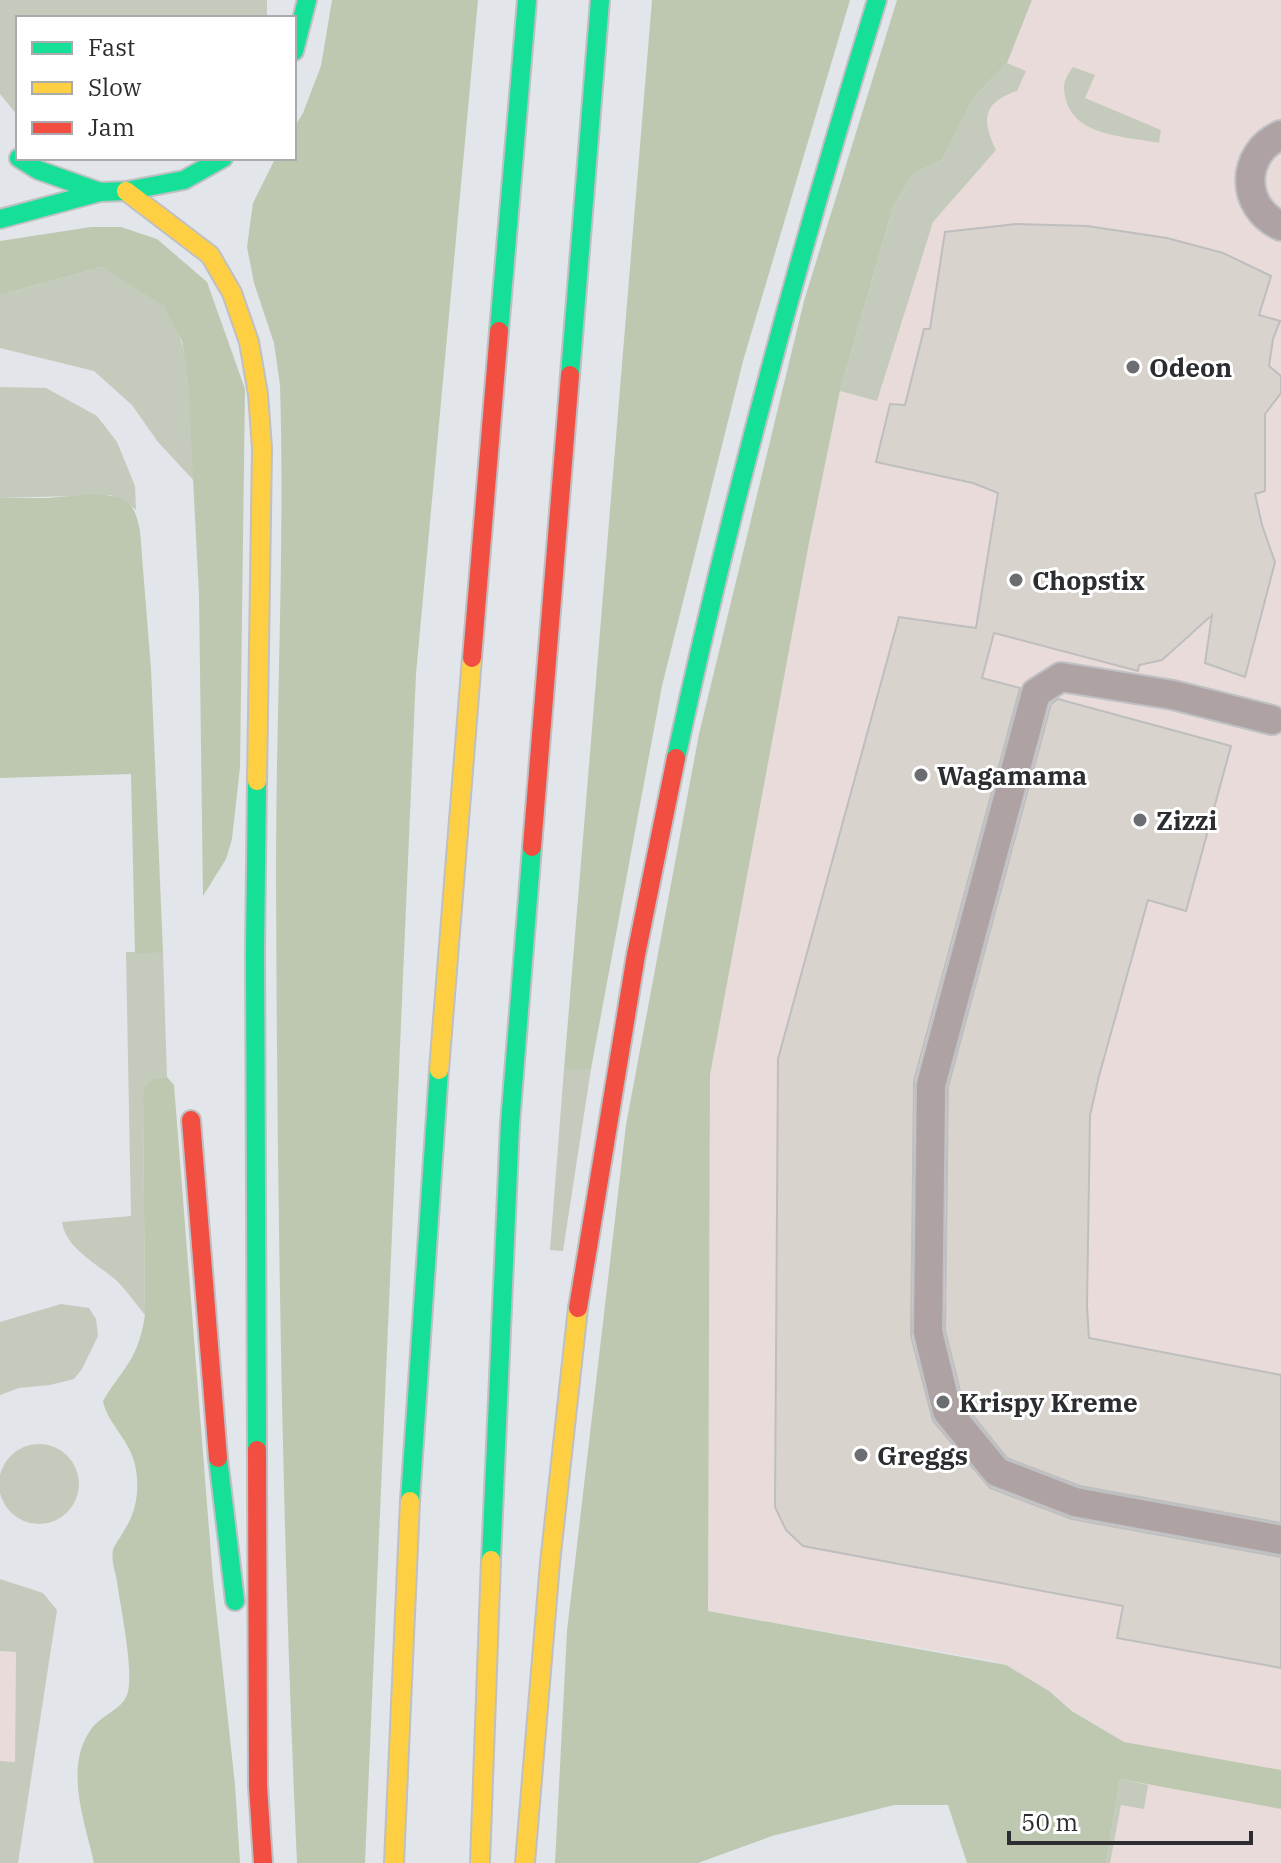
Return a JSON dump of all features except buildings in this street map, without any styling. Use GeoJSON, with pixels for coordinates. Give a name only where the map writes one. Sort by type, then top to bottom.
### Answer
{"type":"FeatureCollection","features":[{"type":"Feature","properties":{"kind":"main road"},"geometry":{"type":"LineString","coordinates":[[296,0],[299,28]]}},
{"type":"Feature","properties":{"kind":"main road"},"geometry":{"type":"LineString","coordinates":[[296,42],[307,0]]}},
{"type":"Feature","properties":{"kind":"main road"},"geometry":{"type":"LineString","coordinates":[[394,1863],[409,1519],[448,943],[527,0]]}},
{"type":"Feature","properties":{"kind":"main road"},"geometry":{"type":"LineString","coordinates":[[480,1863],[510,1124],[600,0]]}},
{"type":"Feature","properties":{"kind":"main road"},"geometry":{"type":"LineString","coordinates":[[525,1863],[542,1633],[570,1383],[585,1261],[632,973],[668,788],[714,580],[821,178],[877,0]]}},
{"type":"Feature","properties":{"kind":"main road"},"geometry":{"type":"LineString","coordinates":[[23,160],[38,170],[100,192]]}},
{"type":"Feature","properties":{"kind":"main road"},"geometry":{"type":"LineString","coordinates":[[0,219],[100,192],[126,191],[184,180],[219,160]]}},
{"type":"Feature","properties":{"kind":"main road"},"geometry":{"type":"LineString","coordinates":[[126,191],[210,255],[232,293],[249,342],[258,394],[262,448],[255,951],[258,1786],[263,1863]]}},
{"type":"Feature","properties":{"kind":"main road"},"geometry":{"type":"LineString","coordinates":[[191,1120],[222,1504],[258,1786]]}},
{"type":"Feature","properties":{"kind":"street"},"geometry":{"type":"LineString","coordinates":[[1279,133],[1256,157],[1249,183],[1257,208],[1266,218],[1281,226]]}},
{"type":"Feature","properties":{"kind":"street"},"geometry":{"type":"LineString","coordinates":[[1272,720],[1173,695],[1061,677],[1036,693],[931,1085],[928,1332],[947,1411],[997,1472],[1075,1502],[1281,1540]]}},
{"type":"Feature","properties":{"kind":"shaded area"},"geometry":{"type":"Polygon","coordinates":[[[0,0],[267,0],[267,16],[16,16],[16,114],[0,94],[0,0]]]}},
{"type":"Feature","properties":{"kind":"shaded area"},"geometry":{"type":"Polygon","coordinates":[[[1032,0],[1281,0],[1281,1863],[1106,1863],[1124,1742],[1006,1665],[708,1611],[710,1075],[809,543],[840,391],[893,207],[1007,63],[1032,0]]]}},
{"type":"Feature","properties":{"kind":"shaded area"},"geometry":{"type":"Polygon","coordinates":[[[1007,63],[1026,71],[1017,91],[997,101],[988,113],[988,130],[996,150],[933,222],[877,401],[840,391],[893,207],[914,173],[942,160],[974,97],[1007,63]]]}},
{"type":"Feature","properties":{"kind":"shaded area"},"geometry":{"type":"Polygon","coordinates":[[[1073,67],[1095,75],[1085,98],[1161,130],[1159,143],[1116,136],[1078,120],[1070,110],[1064,92],[1065,80],[1073,67]]]}},
{"type":"Feature","properties":{"kind":"shaded area"},"geometry":{"type":"Polygon","coordinates":[[[102,267],[160,302],[174,322],[182,342],[190,391],[195,482],[158,442],[132,405],[94,371],[0,348],[0,295],[102,267]]]}},
{"type":"Feature","properties":{"kind":"shaded area"},"geometry":{"type":"Polygon","coordinates":[[[0,387],[46,388],[97,416],[117,442],[135,486],[136,510],[111,495],[0,498],[0,387]]]}},
{"type":"Feature","properties":{"kind":"shaded area"},"geometry":{"type":"Polygon","coordinates":[[[126,952],[163,952],[167,1077],[154,1078],[143,1098],[145,1315],[117,1281],[76,1248],[62,1222],[131,1216],[126,952]]]}},
{"type":"Feature","properties":{"kind":"shaded area"},"geometry":{"type":"Polygon","coordinates":[[[564,1069],[591,1069],[563,1251],[550,1250],[564,1069]]]}},
{"type":"Feature","properties":{"kind":"shaded area"},"geometry":{"type":"Polygon","coordinates":[[[61,1304],[89,1308],[96,1319],[98,1336],[82,1369],[74,1379],[19,1388],[0,1395],[0,1322],[61,1304]]]}},
{"type":"Feature","properties":{"kind":"shaded area"},"geometry":{"type":"Polygon","coordinates":[[[39,1444],[54,1447],[67,1456],[76,1469],[79,1484],[76,1499],[67,1512],[54,1521],[39,1524],[24,1521],[11,1512],[2,1499],[-1,1484],[2,1469],[11,1456],[24,1447],[39,1444]]]}},
{"type":"Feature","properties":{"kind":"shaded area"},"geometry":{"type":"Polygon","coordinates":[[[0,1579],[43,1593],[57,1610],[18,1863],[0,1863],[0,1761],[15,1762],[16,1652],[0,1651],[0,1579]]]}},
{"type":"Feature","properties":{"kind":"shaded area"},"geometry":{"type":"Polygon","coordinates":[[[0,1651],[16,1652],[15,1763],[0,1761],[0,1651]]]}},
{"type":"Feature","properties":{"kind":"shaded area"},"geometry":{"type":"Polygon","coordinates":[[[1120,1779],[1148,1785],[1144,1809],[1121,1805],[1110,1863],[1106,1863],[1120,1779]]]}},
{"type":"Feature","properties":{"kind":"green space"},"geometry":{"type":"Polygon","coordinates":[[[332,0],[478,0],[416,674],[365,1863],[297,1863],[284,1490],[278,1117],[276,868],[280,385],[274,343],[254,283],[247,247],[253,203],[274,161],[296,160],[296,125],[321,66],[332,0]]]}},
{"type":"Feature","properties":{"kind":"green space"},"geometry":{"type":"Polygon","coordinates":[[[652,0],[850,0],[743,361],[662,686],[591,1069],[564,1069],[652,0]]]}},
{"type":"Feature","properties":{"kind":"green space"},"geometry":{"type":"Polygon","coordinates":[[[897,0],[1032,0],[1007,63],[974,97],[942,160],[914,173],[893,207],[840,391],[809,543],[710,1075],[708,1611],[1006,1665],[1049,1691],[1072,1711],[1124,1742],[1281,1770],[1281,1809],[1120,1779],[1106,1863],[967,1863],[948,1805],[894,1805],[772,1836],[698,1863],[555,1863],[567,1631],[626,1125],[699,734],[804,301],[897,0]]]}},
{"type":"Feature","properties":{"kind":"green space"},"geometry":{"type":"Polygon","coordinates":[[[91,227],[121,227],[157,239],[207,282],[245,389],[240,767],[232,839],[226,859],[203,896],[199,595],[188,379],[182,341],[164,306],[102,267],[0,295],[0,241],[91,227]]]}},
{"type":"Feature","properties":{"kind":"green space"},"geometry":{"type":"Polygon","coordinates":[[[93,494],[126,501],[135,512],[140,531],[151,669],[163,952],[135,954],[131,774],[0,778],[0,498],[93,494]]]}},
{"type":"Feature","properties":{"kind":"green space"},"geometry":{"type":"Polygon","coordinates":[[[167,1077],[174,1085],[213,1580],[235,1785],[240,1863],[94,1863],[79,1794],[79,1759],[83,1743],[92,1728],[121,1704],[127,1695],[128,1656],[113,1554],[135,1506],[137,1490],[132,1456],[103,1401],[130,1361],[139,1342],[145,1315],[144,1087],[154,1078],[167,1077]]]}},
{"type":"Feature","properties":{"kind":"traffic: fast"},"geometry":{"type":"LineString","coordinates":[[296,43],[307,0]]}},
{"type":"Feature","properties":{"kind":"traffic: fast"},"geometry":{"type":"LineString","coordinates":[[499,331],[527,0]]}},
{"type":"Feature","properties":{"kind":"traffic: fast"},"geometry":{"type":"LineString","coordinates":[[570,375],[600,0]]}},
{"type":"Feature","properties":{"kind":"traffic: fast"},"geometry":{"type":"LineString","coordinates":[[676,758],[768,377],[877,0]]}},
{"type":"Feature","properties":{"kind":"traffic: fast"},"geometry":{"type":"LineString","coordinates":[[22,160],[38,170],[100,192],[126,191],[184,180],[219,160]]}},
{"type":"Feature","properties":{"kind":"traffic: fast"},"geometry":{"type":"LineString","coordinates":[[0,219],[100,192]]}},
{"type":"Feature","properties":{"kind":"traffic: fast"},"geometry":{"type":"LineString","coordinates":[[257,781],[257,1450]]}},
{"type":"Feature","properties":{"kind":"traffic: fast"},"geometry":{"type":"LineString","coordinates":[[491,1560],[510,1124],[532,847]]}},
{"type":"Feature","properties":{"kind":"traffic: fast"},"geometry":{"type":"LineString","coordinates":[[410,1501],[439,1070]]}},
{"type":"Feature","properties":{"kind":"traffic: fast"},"geometry":{"type":"LineString","coordinates":[[218,1458],[235,1601]]}},
{"type":"Feature","properties":{"kind":"traffic: slow"},"geometry":{"type":"LineString","coordinates":[[126,191],[210,255],[232,293],[249,342],[258,394],[262,448],[257,781]]}},
{"type":"Feature","properties":{"kind":"traffic: slow"},"geometry":{"type":"LineString","coordinates":[[439,1070],[472,658]]}},
{"type":"Feature","properties":{"kind":"traffic: slow"},"geometry":{"type":"LineString","coordinates":[[525,1863],[550,1563],[578,1308]]}},
{"type":"Feature","properties":{"kind":"traffic: slow"},"geometry":{"type":"LineString","coordinates":[[394,1863],[410,1501]]}},
{"type":"Feature","properties":{"kind":"traffic: slow"},"geometry":{"type":"LineString","coordinates":[[480,1863],[491,1560]]}},
{"type":"Feature","properties":{"kind":"traffic: jam"},"geometry":{"type":"LineString","coordinates":[[472,658],[499,331]]}},
{"type":"Feature","properties":{"kind":"traffic: jam"},"geometry":{"type":"LineString","coordinates":[[532,847],[570,375]]}},
{"type":"Feature","properties":{"kind":"traffic: jam"},"geometry":{"type":"LineString","coordinates":[[578,1308],[636,955],[676,758]]}},
{"type":"Feature","properties":{"kind":"traffic: jam"},"geometry":{"type":"LineString","coordinates":[[191,1120],[218,1458]]}},
{"type":"Feature","properties":{"kind":"traffic: jam"},"geometry":{"type":"LineString","coordinates":[[257,1450],[258,1786],[263,1863]]}},
{"type":"Feature","properties":{"kind":"place","name":"Odeon"},"geometry":{"type":"Point","coordinates":[1133,367]}},
{"type":"Feature","properties":{"kind":"place","name":"Chopstix"},"geometry":{"type":"Point","coordinates":[1016,580]}},
{"type":"Feature","properties":{"kind":"place","name":"Wagamama"},"geometry":{"type":"Point","coordinates":[921,775]}},
{"type":"Feature","properties":{"kind":"place","name":"Zizzi"},"geometry":{"type":"Point","coordinates":[1140,820]}},
{"type":"Feature","properties":{"kind":"place","name":"Krispy Kreme"},"geometry":{"type":"Point","coordinates":[943,1402]}},
{"type":"Feature","properties":{"kind":"place","name":"Greggs"},"geometry":{"type":"Point","coordinates":[861,1455]}}]}
